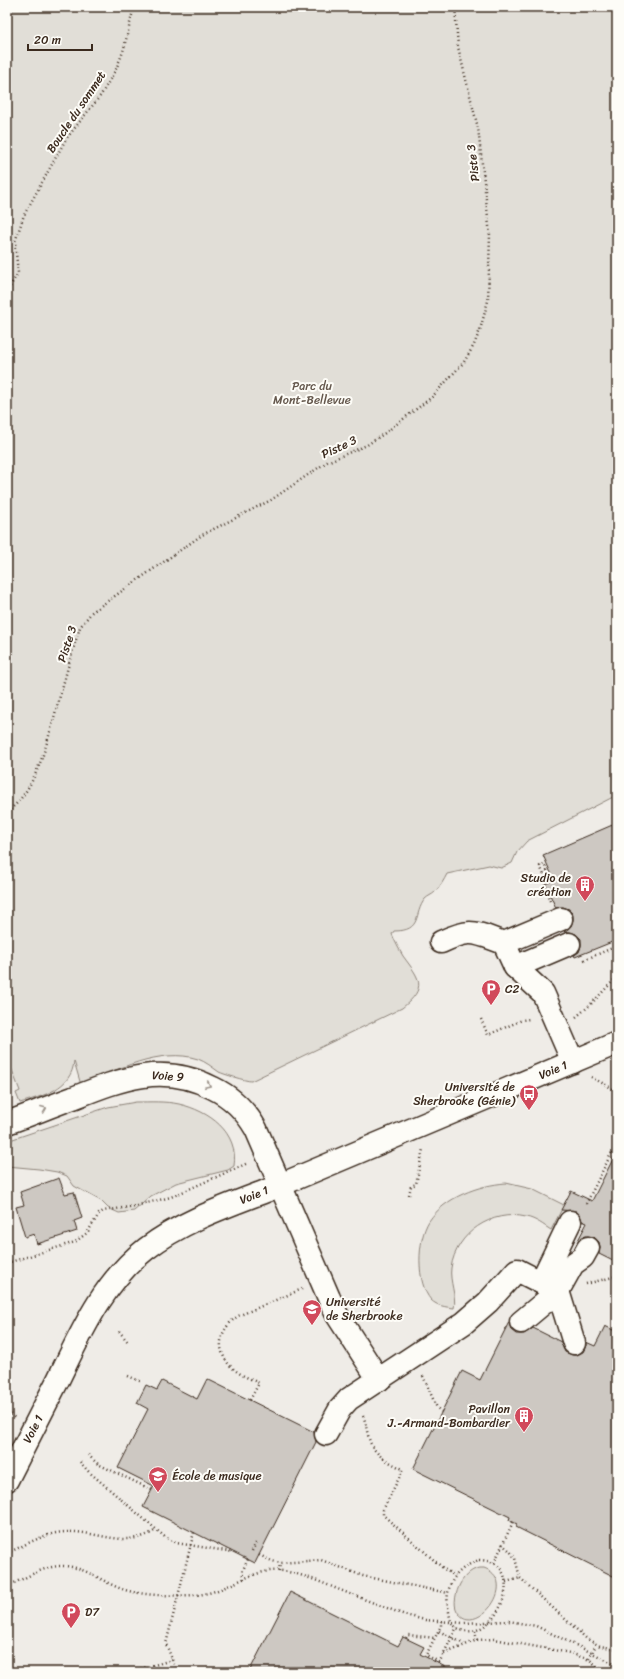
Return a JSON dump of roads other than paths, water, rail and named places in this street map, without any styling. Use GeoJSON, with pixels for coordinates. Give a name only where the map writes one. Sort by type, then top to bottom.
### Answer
{"type":"FeatureCollection","features":[{"type":"Feature","properties":{"kind":"lane"},"geometry":{"type":"LineString","coordinates":[[441,942],[457,935],[469,932],[504,943],[561,919]]}},
{"type":"Feature","properties":{"kind":"lane"},"geometry":{"type":"LineString","coordinates":[[504,943],[515,967],[542,993],[579,1068]]}},
{"type":"Feature","properties":{"kind":"lane"},"geometry":{"type":"LineString","coordinates":[[515,967],[569,944]]}},
{"type":"Feature","properties":{"kind":"lane","name":"Voie 1"},"geometry":{"type":"LineString","coordinates":[[7,1480],[88,1320],[107,1290],[123,1271],[146,1249],[174,1231],[209,1213],[579,1068],[617,1044]]}},
{"type":"Feature","properties":{"kind":"lane","name":"Voie 9"},"geometry":{"type":"LineString","coordinates":[[7,1123],[126,1078],[150,1074],[185,1076],[220,1091],[235,1102],[246,1113],[261,1137],[280,1185],[337,1315],[379,1380]]}},
{"type":"Feature","properties":{"kind":"lane"},"geometry":{"type":"LineString","coordinates":[[549,1286],[570,1222]]}},
{"type":"Feature","properties":{"kind":"lane"},"geometry":{"type":"LineString","coordinates":[[521,1322],[549,1286],[583,1256],[588,1248]]}},
{"type":"Feature","properties":{"kind":"lane"},"geometry":{"type":"LineString","coordinates":[[326,1434],[340,1409],[349,1399],[464,1324],[484,1306],[517,1270],[549,1286],[574,1343]]}},
{"type":"Feature","properties":{"kind":"place","name":"Studio de création"},"geometry":{"type":"Point","coordinates":[585,902]}},
{"type":"Feature","properties":{"kind":"place","name":"C2"},"geometry":{"type":"Point","coordinates":[491,1006]}},
{"type":"Feature","properties":{"kind":"place","name":"Université de Sherbrooke (Génie)"},"geometry":{"type":"Point","coordinates":[529,1111]}},
{"type":"Feature","properties":{"kind":"place","name":"Université de Sherbrooke"},"geometry":{"type":"Point","coordinates":[312,1326]}},
{"type":"Feature","properties":{"kind":"place","name":"Pavillon J.-Armand-Bombardier"},"geometry":{"type":"Point","coordinates":[524,1433]}},
{"type":"Feature","properties":{"kind":"place","name":"École de musique"},"geometry":{"type":"Point","coordinates":[158,1493]}},
{"type":"Feature","properties":{"kind":"place","name":"D7"},"geometry":{"type":"Point","coordinates":[71,1629]}},
{"type":"Feature","properties":{"kind":"park label","name":"Parc du Mont-Bellevue"},"geometry":{"type":"Point","coordinates":[312,393]}}]}
